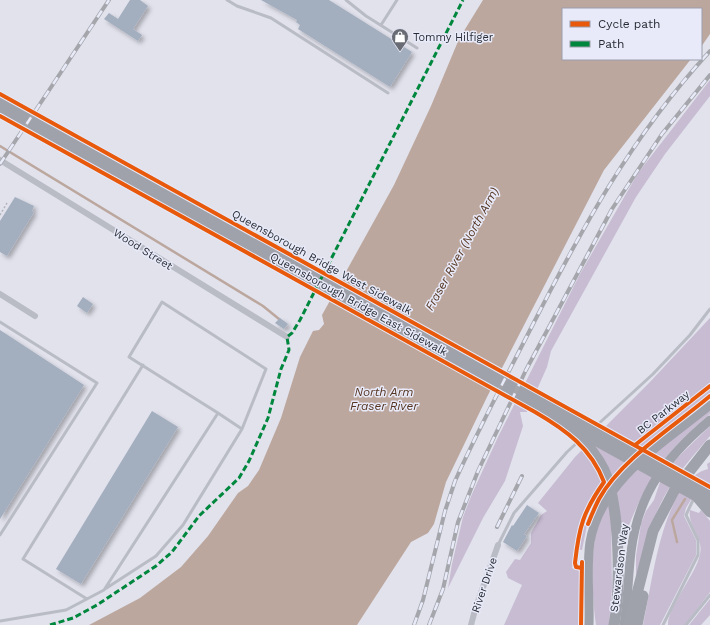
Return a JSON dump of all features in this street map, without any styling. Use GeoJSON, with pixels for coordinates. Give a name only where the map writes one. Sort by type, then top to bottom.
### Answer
{"type":"FeatureCollection","features":[{"type":"Feature","properties":{"kind":"highway"},"geometry":{"type":"LineString","coordinates":[[0,100],[706,500]]}},
{"type":"Feature","properties":{"kind":"highway"},"geometry":{"type":"LineString","coordinates":[[0,110],[706,500]]}},
{"type":"Feature","properties":{"kind":"highway"},"geometry":{"type":"LineString","coordinates":[[571,426],[592,451],[604,470],[613,499],[616,524],[616,602],[614,625]]}},
{"type":"Feature","properties":{"kind":"highway"},"geometry":{"type":"LineString","coordinates":[[629,625],[651,537],[670,499],[686,474],[710,445]]}},
{"type":"Feature","properties":{"kind":"highway"},"geometry":{"type":"LineString","coordinates":[[637,625],[658,532],[670,499]]}},
{"type":"Feature","properties":{"kind":"main road"},"geometry":{"type":"LineString","coordinates":[[589,625],[590,542],[594,528],[605,503],[613,490],[638,464],[710,405]]}},
{"type":"Feature","properties":{"kind":"main road","name":"Stewardson Way"},"geometry":{"type":"LineString","coordinates":[[624,625],[633,538],[642,504],[664,464],[684,443],[710,420]]}},
{"type":"Feature","properties":{"kind":"street","name":"Wood Street"},"geometry":{"type":"LineString","coordinates":[[0,160],[287,337]]}},
{"type":"Feature","properties":{"kind":"street"},"geometry":{"type":"LineString","coordinates":[[0,294],[35,316]]}},
{"type":"Feature","properties":{"kind":"street","name":"River Drive"},"geometry":{"type":"LineString","coordinates":[[471,625],[498,545]]}},
{"type":"Feature","properties":{"kind":"lane"},"geometry":{"type":"LineString","coordinates":[[227,0],[237,6],[271,18],[388,93]]}},
{"type":"Feature","properties":{"kind":"lane"},"geometry":{"type":"LineString","coordinates":[[346,0],[366,16],[417,48]]}},
{"type":"Feature","properties":{"kind":"lane"},"geometry":{"type":"LineString","coordinates":[[381,26],[397,0]]}},
{"type":"Feature","properties":{"kind":"lane"},"geometry":{"type":"LineString","coordinates":[[0,621],[66,610],[104,590],[156,556],[183,524],[242,430],[266,369],[162,302],[129,357],[218,413],[242,430]]}},
{"type":"Feature","properties":{"kind":"lane"},"geometry":{"type":"LineString","coordinates":[[498,545],[514,513],[567,452],[653,374],[690,335],[710,309]]}},
{"type":"Feature","properties":{"kind":"lane"},"geometry":{"type":"LineString","coordinates":[[0,322],[97,383],[0,535]]}},
{"type":"Feature","properties":{"kind":"lane"},"geometry":{"type":"LineString","coordinates":[[87,599],[23,559],[143,365]]}},
{"type":"Feature","properties":{"kind":"lane"},"geometry":{"type":"LineString","coordinates":[[104,590],[218,413]]}},
{"type":"Feature","properties":{"kind":"lane"},"geometry":{"type":"LineString","coordinates":[[686,474],[688,481],[706,500]]}},
{"type":"Feature","properties":{"kind":"lane"},"geometry":{"type":"LineString","coordinates":[[705,482],[706,500]]}},
{"type":"Feature","properties":{"kind":"lane"},"geometry":{"type":"LineString","coordinates":[[663,625],[698,555],[698,540],[686,515],[691,503],[706,500]]}},
{"type":"Feature","properties":{"kind":"lane"},"geometry":{"type":"LineString","coordinates":[[686,625],[710,596]]}},
{"type":"Feature","properties":{"kind":"path"},"geometry":{"type":"LineString","coordinates":[[0,214],[7,203]]}},
{"type":"Feature","properties":{"kind":"shaded area"},"geometry":{"type":"Polygon","coordinates":[[[710,80],[710,96],[665,154],[636,197],[551,351],[547,367],[527,412],[520,412],[523,426],[505,481],[483,518],[448,588],[463,517],[472,494],[498,437],[580,274],[638,173],[710,80]]]}},
{"type":"Feature","properties":{"kind":"shaded area"},"geometry":{"type":"Polygon","coordinates":[[[710,318],[710,395],[610,477],[588,520],[582,550],[576,549],[572,568],[580,571],[580,625],[504,625],[522,585],[508,578],[506,572],[515,559],[520,560],[531,543],[531,533],[541,515],[547,511],[538,503],[575,457],[649,383],[710,318]]]}},
{"type":"Feature","properties":{"kind":"shaded area"},"geometry":{"type":"Polygon","coordinates":[[[710,410],[710,414],[671,451],[645,491],[629,525],[611,524],[612,587],[609,625],[596,625],[593,588],[594,548],[598,525],[605,508],[616,492],[646,461],[710,410]]]}},
{"type":"Feature","properties":{"kind":"shaded area"},"geometry":{"type":"Polygon","coordinates":[[[710,426],[710,436],[680,472],[660,505],[652,524],[636,576],[636,556],[641,524],[646,511],[654,500],[660,482],[672,463],[710,426]]]}},
{"type":"Feature","properties":{"kind":"shaded area"},"geometry":{"type":"Polygon","coordinates":[[[710,462],[710,485],[702,481],[686,508],[684,516],[696,540],[696,555],[660,625],[643,625],[655,561],[670,513],[680,493],[692,477],[708,469],[707,464],[710,462]]]}},
{"type":"Feature","properties":{"kind":"shaded area"},"geometry":{"type":"Polygon","coordinates":[[[690,510],[699,513],[701,510],[710,521],[710,592],[685,625],[668,625],[672,609],[694,571],[700,554],[700,542],[691,521],[690,510]]]}},
{"type":"Feature","properties":{"kind":"shaded area"},"geometry":{"type":"Polygon","coordinates":[[[710,599],[710,615],[701,625],[689,625],[710,599]]]}},
{"type":"Feature","properties":{"kind":"water","name":"North Arm Fraser River"},"geometry":{"type":"Polygon","coordinates":[[[483,0],[710,0],[710,34],[702,46],[702,8],[562,8],[562,60],[690,60],[604,170],[487,397],[446,482],[434,524],[428,533],[411,542],[357,625],[89,625],[140,598],[181,567],[208,536],[238,493],[248,486],[259,470],[281,418],[300,357],[313,331],[319,330],[324,324],[322,315],[394,185],[431,106],[459,39],[483,0]]]}},
{"type":"Feature","properties":{"kind":"building"},"geometry":{"type":"Polygon","coordinates":[[[130,0],[140,0],[148,6],[133,29],[142,35],[138,41],[104,19],[109,13],[118,19],[130,0]]]}},
{"type":"Feature","properties":{"kind":"building"},"geometry":{"type":"Polygon","coordinates":[[[261,0],[329,0],[412,52],[390,87],[298,29],[300,25],[296,22],[297,20],[261,0]]]}},
{"type":"Feature","properties":{"kind":"building"},"geometry":{"type":"Polygon","coordinates":[[[15,197],[34,206],[32,211],[34,212],[7,256],[0,252],[0,221],[15,197]]]}},
{"type":"Feature","properties":{"kind":"building"},"geometry":{"type":"Polygon","coordinates":[[[83,297],[93,304],[87,313],[77,306],[83,297]]]}},
{"type":"Feature","properties":{"kind":"building"},"geometry":{"type":"Polygon","coordinates":[[[280,318],[288,324],[284,329],[275,323],[280,318]]]}},
{"type":"Feature","properties":{"kind":"building"},"geometry":{"type":"Polygon","coordinates":[[[0,330],[84,385],[0,519],[0,330]]]}},
{"type":"Feature","properties":{"kind":"building"},"geometry":{"type":"Polygon","coordinates":[[[152,411],[178,427],[81,584],[56,569],[152,411]]]}},
{"type":"Feature","properties":{"kind":"building"},"geometry":{"type":"Polygon","coordinates":[[[527,505],[539,513],[524,534],[527,536],[517,551],[503,542],[512,525],[513,526],[527,505]]]}},
{"type":"Feature","properties":{"kind":"waterway"},"geometry":{"type":"LineString","coordinates":[[0,146],[263,306],[279,319]]}},
{"type":"Feature","properties":{"kind":"waterway"},"geometry":{"type":"LineString","coordinates":[[677,542],[672,520],[685,499]]}},
{"type":"Feature","properties":{"kind":"railway"},"geometry":{"type":"LineString","coordinates":[[0,164],[109,0]]}},
{"type":"Feature","properties":{"kind":"railway"},"geometry":{"type":"LineString","coordinates":[[414,625],[423,600],[445,511],[455,481],[482,424],[549,294],[589,220],[632,150],[656,117],[710,51]]}},
{"type":"Feature","properties":{"kind":"railway"},"geometry":{"type":"LineString","coordinates":[[429,625],[443,589],[458,522],[478,471],[526,370],[612,209],[662,134],[710,75]]}},
{"type":"Feature","properties":{"kind":"railway"},"geometry":{"type":"LineString","coordinates":[[497,527],[522,476]]}},
{"type":"Feature","properties":{"kind":"marked path"},"geometry":{"type":"LineString","coordinates":[[50,625],[73,618],[97,605],[156,566],[172,552],[199,516],[239,478],[249,461],[268,418],[281,369],[289,350],[287,337],[292,333],[300,320],[463,0]]}},
{"type":"Feature","properties":{"kind":"cycle path","name":"Queensborough Bridge West Sidewalk"},"geometry":{"type":"LineString","coordinates":[[0,94],[710,487]]}},
{"type":"Feature","properties":{"kind":"cycle path","name":"Queensborough Bridge East Sidewalk"},"geometry":{"type":"LineString","coordinates":[[0,116],[535,412],[567,433],[592,459],[604,482],[591,502],[580,529],[575,563],[576,567],[582,568]]}},
{"type":"Feature","properties":{"kind":"cycle path","name":"BC Parkway"},"geometry":{"type":"LineString","coordinates":[[635,445],[710,386]]}},
{"type":"Feature","properties":{"kind":"cycle path"},"geometry":{"type":"LineString","coordinates":[[588,524],[599,499],[621,470],[650,443],[710,396]]}},
{"type":"Feature","properties":{"kind":"cycle path"},"geometry":{"type":"LineString","coordinates":[[581,625],[582,562]]}},
{"type":"Feature","properties":{"kind":"place","name":"Tommy Hilfiger"},"geometry":{"type":"Point","coordinates":[400,52]}},
{"type":"Feature","properties":{"kind":"water label","name":"Fraser River (North Arm)"},"geometry":{"type":"Point","coordinates":[462,249]}}]}
